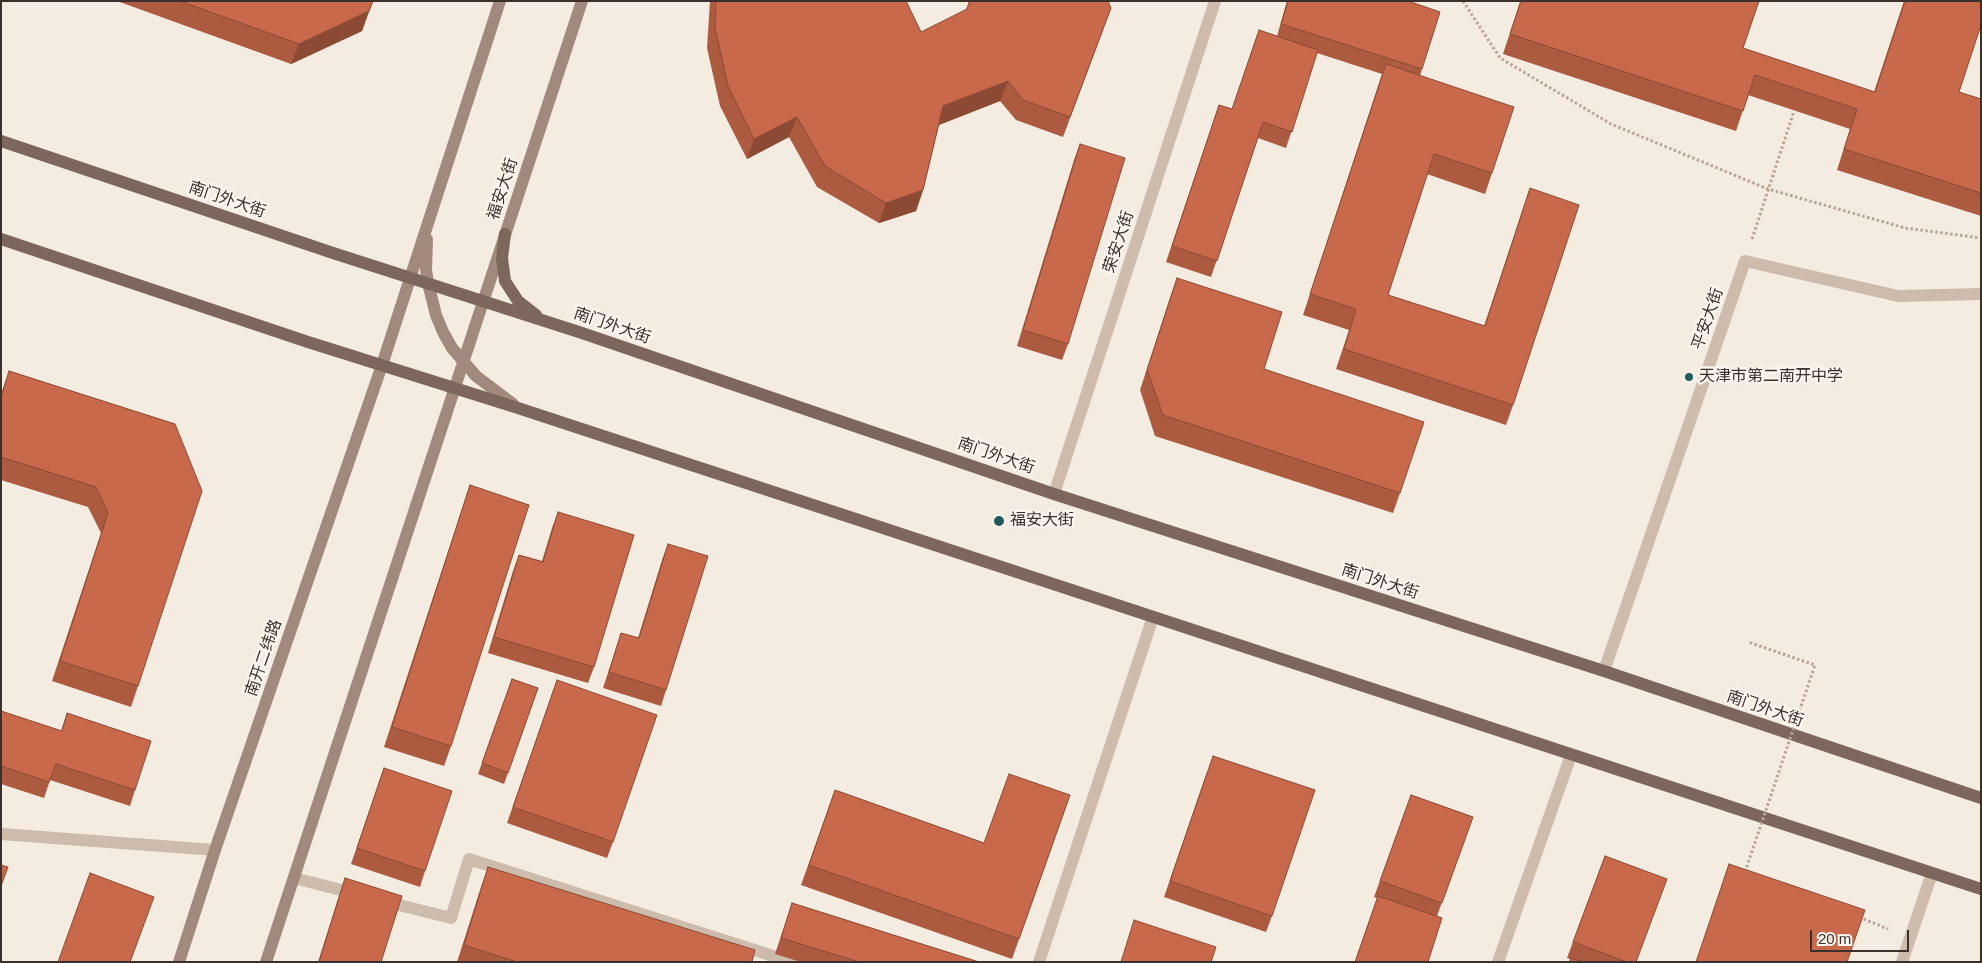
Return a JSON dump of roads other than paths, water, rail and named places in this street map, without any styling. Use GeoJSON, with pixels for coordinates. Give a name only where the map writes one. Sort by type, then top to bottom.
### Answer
{"type":"FeatureCollection","features":[{"type":"Feature","properties":{"kind":"main road"},"geometry":{"type":"LineString","coordinates":[[382,365],[500,1]]}},
{"type":"Feature","properties":{"kind":"main road","name":"福安大街"},"geometry":{"type":"LineString","coordinates":[[454,388],[582,1]]}},
{"type":"Feature","properties":{"kind":"main road","name":"南门外大街"},"geometry":{"type":"LineString","coordinates":[[1,141],[409,278],[544,321],[1054,494],[1604,671],[1981,798]]}},
{"type":"Feature","properties":{"kind":"main road"},"geometry":{"type":"LineString","coordinates":[[431,212],[426,251],[428,283],[436,315],[443,332],[463,362],[486,385],[518,408]]}},
{"type":"Feature","properties":{"kind":"main road"},"geometry":{"type":"LineString","coordinates":[[505,234],[502,258],[505,281],[518,301],[544,321]]}},
{"type":"Feature","properties":{"kind":"main road"},"geometry":{"type":"LineString","coordinates":[[1,239],[1981,889]]}},
{"type":"Feature","properties":{"kind":"main road","name":"南开二纬路"},"geometry":{"type":"LineString","coordinates":[[179,962],[215,850],[382,365]]}},
{"type":"Feature","properties":{"kind":"main road"},"geometry":{"type":"LineString","coordinates":[[266,962],[454,388]]}},
{"type":"Feature","properties":{"kind":"street","name":"荣安大街"},"geometry":{"type":"LineString","coordinates":[[1054,494],[1215,1]]}},
{"type":"Feature","properties":{"kind":"street","name":"平安大街"},"geometry":{"type":"LineString","coordinates":[[1604,671],[1744,261],[1898,296],[1981,294]]}},
{"type":"Feature","properties":{"kind":"street"},"geometry":{"type":"LineString","coordinates":[[1039,962],[1153,617]]}},
{"type":"Feature","properties":{"kind":"street"},"geometry":{"type":"LineString","coordinates":[[1498,962],[1572,755]]}},
{"type":"Feature","properties":{"kind":"street"},"geometry":{"type":"LineString","coordinates":[[1,834],[215,850]]}},
{"type":"Feature","properties":{"kind":"street"},"geometry":{"type":"LineString","coordinates":[[294,878],[451,918],[469,859],[792,962]]}},
{"type":"Feature","properties":{"kind":"street"},"geometry":{"type":"LineString","coordinates":[[1902,962],[1932,873]]}},
{"type":"Feature","properties":{"kind":"place","name":"天津市第二南开中学"},"geometry":{"type":"Point","coordinates":[1689,377]}},
{"type":"Feature","properties":{"kind":"place","name":"福安大街"},"geometry":{"type":"Point","coordinates":[999,521]}}]}
